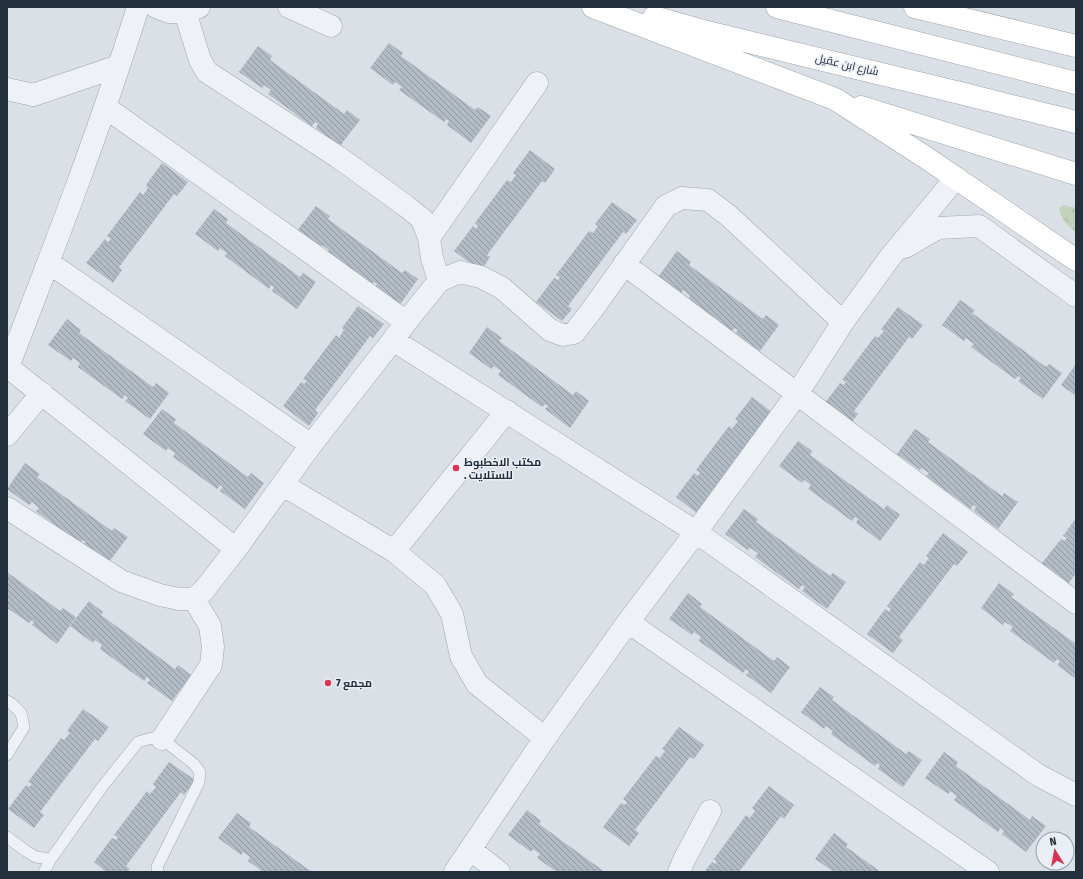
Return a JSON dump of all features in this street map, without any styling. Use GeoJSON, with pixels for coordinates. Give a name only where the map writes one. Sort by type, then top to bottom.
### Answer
{"type":"FeatureCollection","features":[{"type":"Feature","properties":{"kind":"main road"},"geometry":{"type":"LineString","coordinates":[[592,7],[835,99],[1076,174]]}},
{"type":"Feature","properties":{"kind":"main road","name":"شارع ابن عقيل"},"geometry":{"type":"LineString","coordinates":[[618,7],[707,32],[1076,122]]}},
{"type":"Feature","properties":{"kind":"main road"},"geometry":{"type":"LineString","coordinates":[[777,7],[1076,83]]}},
{"type":"Feature","properties":{"kind":"main road"},"geometry":{"type":"LineString","coordinates":[[915,7],[1076,46]]}},
{"type":"Feature","properties":{"kind":"main road"},"geometry":{"type":"LineString","coordinates":[[835,99],[956,178],[1076,260]]}},
{"type":"Feature","properties":{"kind":"street"},"geometry":{"type":"LineString","coordinates":[[138,7],[105,107],[8,367],[236,549]]}},
{"type":"Feature","properties":{"kind":"street"},"geometry":{"type":"LineString","coordinates":[[156,7],[169,12],[192,9],[200,60],[207,72],[338,157],[422,219],[429,238],[432,258],[439,281]]}},
{"type":"Feature","properties":{"kind":"street"},"geometry":{"type":"LineString","coordinates":[[289,7],[331,26]]}},
{"type":"Feature","properties":{"kind":"street"},"geometry":{"type":"LineString","coordinates":[[7,88],[32,95],[119,66]]}},
{"type":"Feature","properties":{"kind":"street"},"geometry":{"type":"LineString","coordinates":[[429,238],[537,83]]}},
{"type":"Feature","properties":{"kind":"street"},"geometry":{"type":"LineString","coordinates":[[105,107],[406,322]]}},
{"type":"Feature","properties":{"kind":"street"},"geometry":{"type":"LineString","coordinates":[[455,872],[545,738],[628,622],[797,394],[843,322],[891,256],[956,178]]}},
{"type":"Feature","properties":{"kind":"street"},"geometry":{"type":"LineString","coordinates":[[7,508],[121,581],[160,595],[179,599],[194,599],[204,590],[236,549],[311,445],[439,281],[460,272],[481,277],[502,288],[550,330],[563,336],[574,333],[666,206],[682,198],[708,200],[729,216],[843,322]]}},
{"type":"Feature","properties":{"kind":"street"},"geometry":{"type":"LineString","coordinates":[[891,256],[938,228],[979,226],[1076,296]]}},
{"type":"Feature","properties":{"kind":"street"},"geometry":{"type":"LineString","coordinates":[[48,262],[311,445]]}},
{"type":"Feature","properties":{"kind":"street"},"geometry":{"type":"LineString","coordinates":[[624,264],[1076,603]]}},
{"type":"Feature","properties":{"kind":"street"},"geometry":{"type":"LineString","coordinates":[[394,340],[696,532],[1038,775],[1076,795]]}},
{"type":"Feature","properties":{"kind":"street"},"geometry":{"type":"LineString","coordinates":[[7,435],[42,393]]}},
{"type":"Feature","properties":{"kind":"street"},"geometry":{"type":"LineString","coordinates":[[394,551],[507,411]]}},
{"type":"Feature","properties":{"kind":"street"},"geometry":{"type":"LineString","coordinates":[[282,485],[394,551],[435,585],[452,614],[461,656],[476,684],[545,738]]}},
{"type":"Feature","properties":{"kind":"street"},"geometry":{"type":"LineString","coordinates":[[162,739],[211,665],[213,647],[210,626],[194,599]]}},
{"type":"Feature","properties":{"kind":"street"},"geometry":{"type":"LineString","coordinates":[[628,622],[988,872]]}},
{"type":"Feature","properties":{"kind":"street"},"geometry":{"type":"LineString","coordinates":[[679,872],[710,811]]}},
{"type":"Feature","properties":{"kind":"street"},"geometry":{"type":"LineString","coordinates":[[470,850],[499,872]]}},
{"type":"Feature","properties":{"kind":"lane"},"geometry":{"type":"LineString","coordinates":[[7,701],[21,713],[24,727],[7,755]]}},
{"type":"Feature","properties":{"kind":"lane"},"geometry":{"type":"LineString","coordinates":[[44,872],[51,859],[102,787],[138,742],[152,738],[162,739],[194,764],[200,772],[199,782],[157,867],[158,872]]}},
{"type":"Feature","properties":{"kind":"lane"},"geometry":{"type":"LineString","coordinates":[[7,837],[26,852],[36,857],[51,859]]}},
{"type":"Feature","properties":{"kind":"green space"},"geometry":{"type":"Polygon","coordinates":[[[1064,205],[1076,208],[1076,232],[1063,219],[1059,208],[1064,205]]]}},
{"type":"Feature","properties":{"kind":"building"},"geometry":{"type":"Polygon","coordinates":[[[389,43],[403,53],[401,56],[475,110],[478,107],[491,116],[471,143],[447,125],[449,121],[446,119],[444,122],[399,90],[402,87],[395,82],[393,85],[370,68],[389,43]]]}},
{"type":"Feature","properties":{"kind":"building"},"geometry":{"type":"Polygon","coordinates":[[[258,46],[272,56],[270,60],[344,114],[347,110],[360,120],[340,146],[316,128],[318,124],[315,122],[312,126],[268,94],[271,90],[264,85],[262,88],[239,72],[258,46]]]}},
{"type":"Feature","properties":{"kind":"building"},"geometry":{"type":"Polygon","coordinates":[[[530,150],[555,169],[545,183],[542,181],[487,255],[490,257],[481,271],[454,251],[473,226],[476,229],[478,226],[475,223],[507,180],[511,182],[516,175],[513,173],[530,150]]]}},
{"type":"Feature","properties":{"kind":"building"},"geometry":{"type":"Polygon","coordinates":[[[162,163],[188,182],[177,196],[174,194],[119,267],[122,270],[113,283],[86,263],[105,239],[108,242],[111,239],[107,236],[140,192],[143,195],[148,188],[146,185],[162,163]]]}},
{"type":"Feature","properties":{"kind":"building"},"geometry":{"type":"Polygon","coordinates":[[[612,202],[637,220],[626,234],[623,232],[568,306],[572,309],[562,321],[536,302],[554,278],[558,280],[560,277],[556,275],[589,231],[593,233],[598,226],[595,224],[612,202]]]}},
{"type":"Feature","properties":{"kind":"building"},"geometry":{"type":"Polygon","coordinates":[[[316,206],[330,216],[328,219],[402,273],[405,270],[418,279],[399,306],[374,288],[377,284],[374,282],[371,285],[327,253],[329,250],[322,245],[320,247],[297,231],[316,206]]]}},
{"type":"Feature","properties":{"kind":"building"},"geometry":{"type":"Polygon","coordinates":[[[214,209],[228,219],[226,223],[300,277],[303,273],[316,282],[297,309],[272,291],[274,287],[271,285],[269,289],[225,256],[227,253],[220,248],[218,251],[195,234],[214,209]]]}},
{"type":"Feature","properties":{"kind":"building"},"geometry":{"type":"Polygon","coordinates":[[[677,251],[691,262],[689,265],[763,319],[766,315],[779,325],[760,351],[735,333],[738,330],[735,328],[732,331],[688,299],[690,296],[683,290],[681,293],[658,277],[677,251]]]}},
{"type":"Feature","properties":{"kind":"building"},"geometry":{"type":"Polygon","coordinates":[[[960,300],[975,310],[972,313],[1046,367],[1049,364],[1062,373],[1043,399],[1018,381],[1021,378],[1018,376],[1015,379],[971,347],[974,344],[966,338],[964,341],[942,325],[960,300]]]}},
{"type":"Feature","properties":{"kind":"building"},"geometry":{"type":"Polygon","coordinates":[[[358,306],[384,324],[373,338],[370,336],[315,410],[318,413],[309,426],[283,406],[301,382],[304,384],[307,381],[303,379],[336,335],[339,338],[344,330],[342,328],[358,306]]]}},
{"type":"Feature","properties":{"kind":"building"},"geometry":{"type":"Polygon","coordinates":[[[898,307],[923,325],[912,339],[909,337],[854,411],[858,414],[848,427],[822,407],[840,383],[844,385],[846,382],[842,380],[875,336],[878,338],[884,331],[881,329],[898,307]]]}},
{"type":"Feature","properties":{"kind":"building"},"geometry":{"type":"Polygon","coordinates":[[[67,319],[81,330],[79,333],[153,387],[156,383],[169,393],[150,419],[125,401],[128,398],[125,395],[122,399],[78,367],[80,363],[73,358],[71,361],[48,345],[67,319]]]}},
{"type":"Feature","properties":{"kind":"building"},"geometry":{"type":"Polygon","coordinates":[[[487,327],[502,338],[499,341],[573,395],[576,391],[589,401],[570,428],[545,409],[548,406],[545,404],[542,407],[498,375],[501,371],[494,366],[491,369],[469,353],[487,327]]]}},
{"type":"Feature","properties":{"kind":"building"},"geometry":{"type":"Polygon","coordinates":[[[1076,364],[1076,396],[1061,385],[1076,364]]]}},
{"type":"Feature","properties":{"kind":"building"},"geometry":{"type":"Polygon","coordinates":[[[752,397],[777,416],[702,517],[676,497],[694,473],[698,476],[700,472],[696,470],[729,426],[732,429],[738,421],[735,419],[752,397]]]}},
{"type":"Feature","properties":{"kind":"building"},"geometry":{"type":"Polygon","coordinates":[[[162,409],[176,419],[174,423],[248,477],[251,473],[264,483],[245,509],[220,491],[223,487],[220,485],[217,489],[173,457],[175,453],[168,448],[166,451],[143,434],[162,409]]]}},
{"type":"Feature","properties":{"kind":"building"},"geometry":{"type":"Polygon","coordinates":[[[915,429],[930,439],[928,442],[1002,496],[1004,493],[1018,502],[998,529],[974,511],[976,507],[973,505],[971,509],[926,476],[929,473],[922,468],[920,470],[897,454],[915,429]]]}},
{"type":"Feature","properties":{"kind":"building"},"geometry":{"type":"Polygon","coordinates":[[[798,441],[812,451],[810,455],[884,509],[887,505],[900,515],[880,541],[856,523],[858,519],[855,517],[852,521],[808,489],[811,485],[804,480],[802,483],[779,466],[798,441]]]}},
{"type":"Feature","properties":{"kind":"building"},"geometry":{"type":"Polygon","coordinates":[[[25,463],[40,474],[37,477],[112,531],[114,528],[128,537],[108,563],[83,545],[86,542],[83,540],[80,543],[36,511],[39,508],[32,502],[29,505],[7,489],[25,463]]]}},
{"type":"Feature","properties":{"kind":"building"},"geometry":{"type":"Polygon","coordinates":[[[744,509],[758,519],[756,522],[830,576],[833,573],[846,582],[827,609],[802,591],[805,587],[802,585],[799,589],[755,557],[758,553],[750,548],[748,550],[725,534],[744,509]]]}},
{"type":"Feature","properties":{"kind":"building"},"geometry":{"type":"Polygon","coordinates":[[[1076,518],[1076,573],[1069,583],[1042,563],[1061,539],[1064,541],[1067,538],[1063,536],[1076,518]]]}},
{"type":"Feature","properties":{"kind":"building"},"geometry":{"type":"Polygon","coordinates":[[[943,533],[968,552],[957,566],[954,564],[899,637],[903,640],[893,653],[867,634],[885,609],[889,612],[891,609],[887,606],[920,562],[924,565],[929,558],[926,556],[943,533]]]}},
{"type":"Feature","properties":{"kind":"building"},"geometry":{"type":"Polygon","coordinates":[[[7,572],[60,611],[63,608],[76,617],[57,644],[32,625],[34,622],[32,620],[29,623],[7,608],[7,572]]]}},
{"type":"Feature","properties":{"kind":"building"},"geometry":{"type":"Polygon","coordinates":[[[999,583],[1014,594],[1011,597],[1076,644],[1076,679],[1057,665],[1060,662],[1057,659],[1054,663],[1010,631],[1013,627],[1005,622],[1003,625],[981,608],[999,583]]]}},
{"type":"Feature","properties":{"kind":"building"},"geometry":{"type":"Polygon","coordinates":[[[688,593],[702,604],[700,607],[774,661],[777,657],[790,667],[771,693],[746,675],[749,672],[746,669],[743,673],[699,641],[701,637],[694,632],[692,635],[669,619],[688,593]]]}},
{"type":"Feature","properties":{"kind":"building"},"geometry":{"type":"Polygon","coordinates":[[[89,601],[103,612],[101,615],[175,669],[178,665],[191,675],[172,701],[147,683],[150,680],[147,677],[144,681],[100,649],[102,645],[95,640],[93,643],[70,626],[89,601]]]}},
{"type":"Feature","properties":{"kind":"building"},"geometry":{"type":"Polygon","coordinates":[[[820,687],[834,697],[832,700],[906,754],[909,751],[922,760],[903,787],[878,769],[880,765],[877,763],[875,766],[831,734],[833,731],[826,726],[824,729],[801,712],[820,687]]]}},
{"type":"Feature","properties":{"kind":"building"},"geometry":{"type":"Polygon","coordinates":[[[83,709],[109,727],[98,741],[95,739],[40,812],[44,815],[34,828],[8,809],[26,785],[29,787],[32,784],[28,782],[61,738],[64,740],[70,733],[67,731],[83,709]]]}},
{"type":"Feature","properties":{"kind":"building"},"geometry":{"type":"Polygon","coordinates":[[[679,727],[704,745],[694,759],[690,757],[635,830],[639,833],[629,846],[603,827],[621,803],[625,805],[627,802],[623,799],[656,756],[660,758],[665,751],[662,749],[679,727]]]}},
{"type":"Feature","properties":{"kind":"building"},"geometry":{"type":"Polygon","coordinates":[[[944,752],[958,762],[956,766],[1030,820],[1032,816],[1046,826],[1042,831],[1035,831],[1035,840],[1026,852],[1002,834],[1004,831],[1001,828],[998,832],[954,800],[957,796],[950,791],[948,794],[925,778],[944,752]]]}},
{"type":"Feature","properties":{"kind":"building"},"geometry":{"type":"Polygon","coordinates":[[[169,762],[195,780],[184,795],[181,792],[126,866],[130,869],[127,872],[106,872],[94,862],[112,838],[116,840],[118,837],[114,835],[147,791],[150,794],[156,787],[153,784],[169,762]]]}},
{"type":"Feature","properties":{"kind":"building"},"geometry":{"type":"Polygon","coordinates":[[[769,786],[794,805],[784,819],[781,816],[739,872],[704,872],[712,862],[715,864],[717,862],[714,859],[746,815],[750,818],[755,811],[752,808],[769,786]]]}},
{"type":"Feature","properties":{"kind":"building"},"geometry":{"type":"Polygon","coordinates":[[[527,810],[541,821],[539,824],[605,872],[557,872],[537,858],[540,854],[533,849],[531,852],[508,835],[527,810]]]}},
{"type":"Feature","properties":{"kind":"building"},"geometry":{"type":"Polygon","coordinates":[[[237,813],[251,823],[249,827],[312,872],[263,872],[248,861],[250,857],[243,852],[241,855],[218,838],[237,813]]]}},
{"type":"Feature","properties":{"kind":"building"},"geometry":{"type":"Polygon","coordinates":[[[834,833],[848,844],[846,847],[881,872],[834,872],[815,859],[834,833]]]}},
{"type":"Feature","properties":{"kind":"place","name":"مكتب الاخطبوط . للستلايت"},"geometry":{"type":"Point","coordinates":[456,468]}},
{"type":"Feature","properties":{"kind":"place","name":"مجمع 7"},"geometry":{"type":"Point","coordinates":[328,683]}}]}
